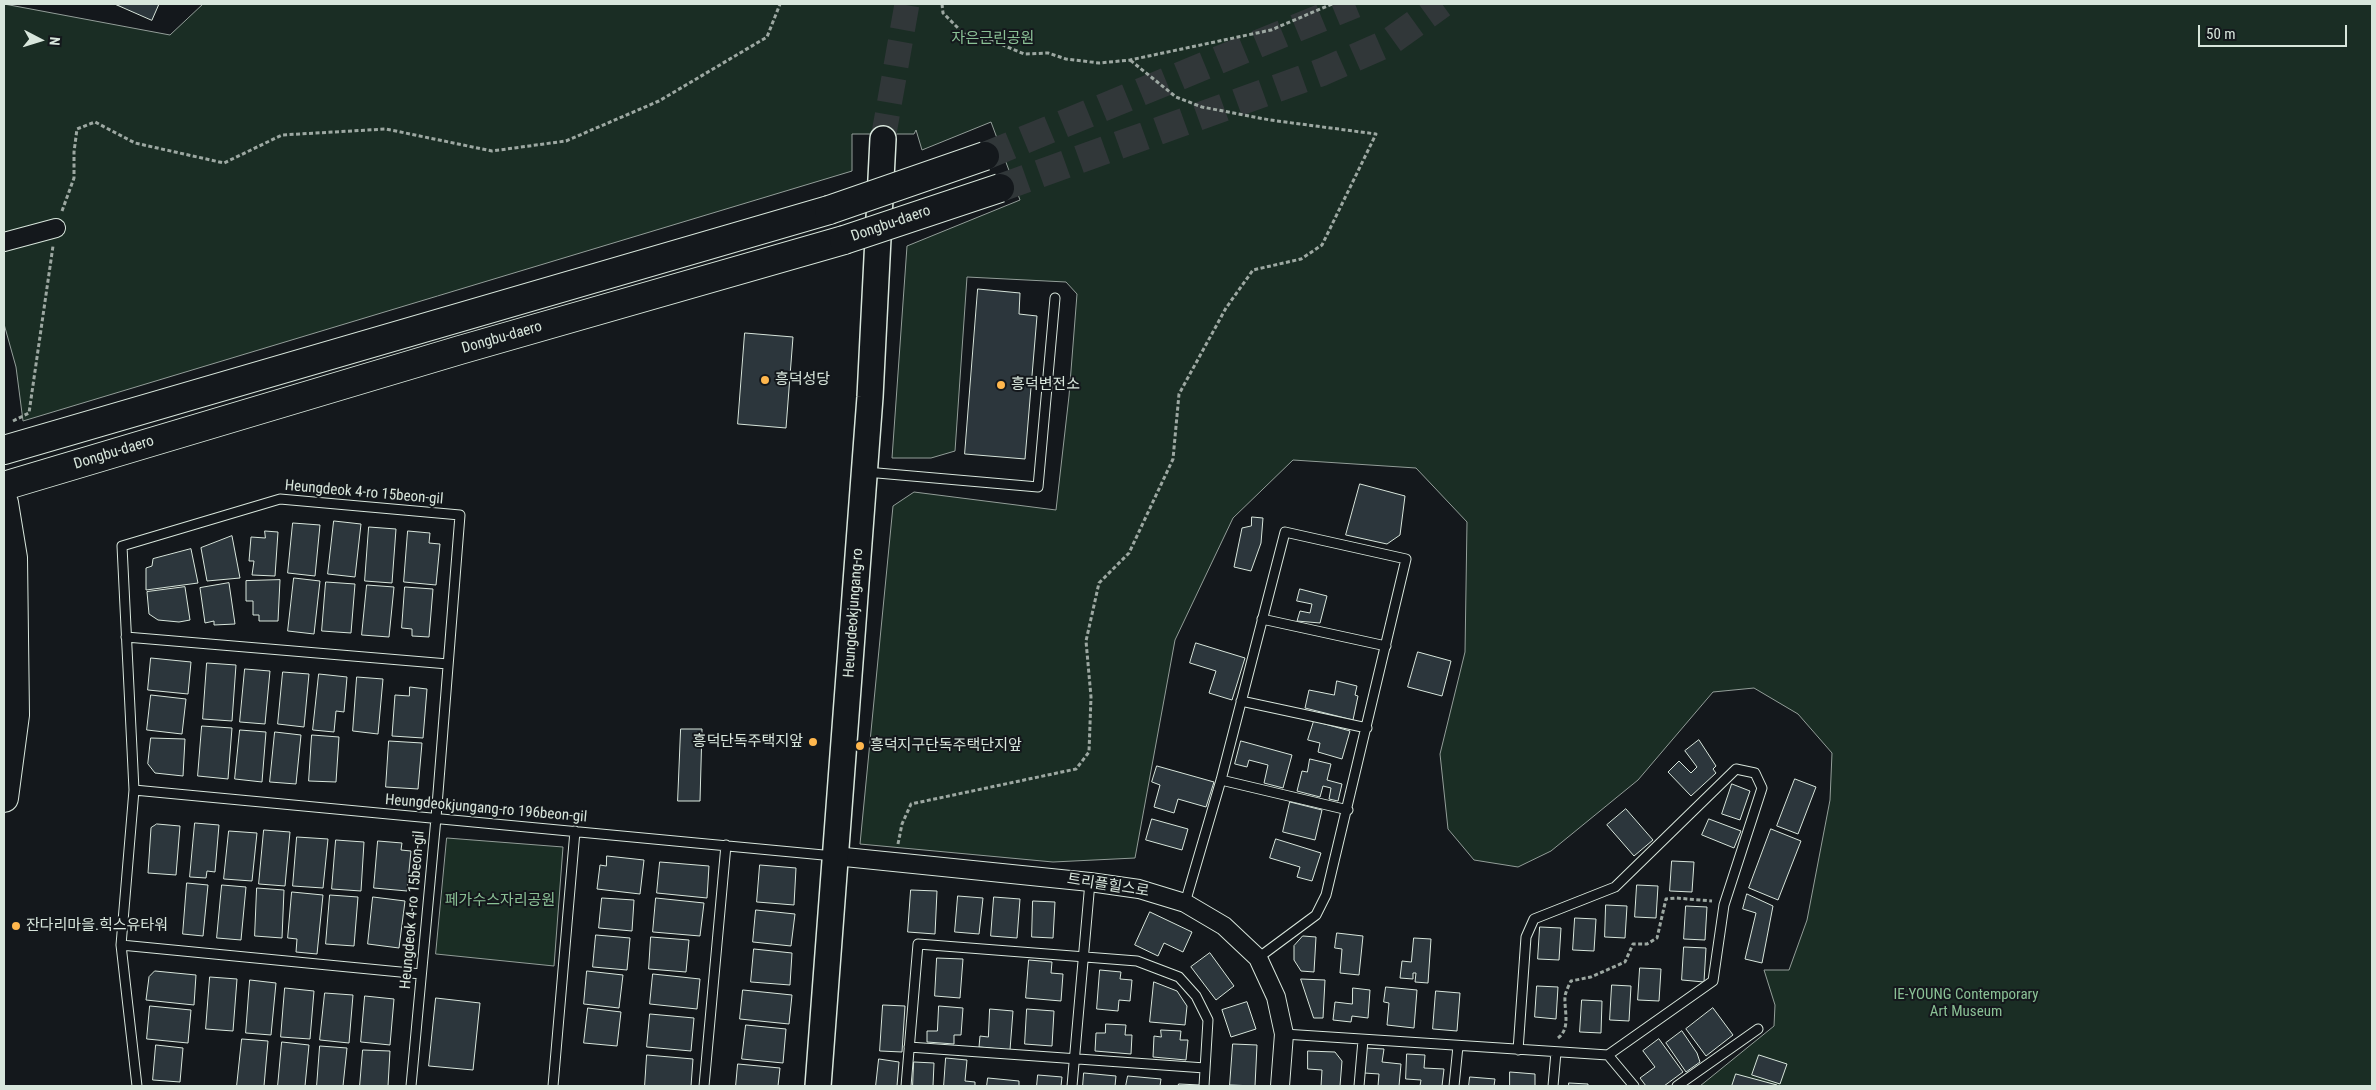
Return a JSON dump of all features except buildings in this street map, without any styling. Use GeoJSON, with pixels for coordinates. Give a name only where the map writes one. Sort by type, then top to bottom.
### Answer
{"type":"FeatureCollection","features":[{"type":"Feature","properties":{"kind":"main road"},"geometry":{"type":"LineString","coordinates":[[4,450],[829,210],[985,156]]}},
{"type":"Feature","properties":{"kind":"main road","name":"Dongbu-daero"},"geometry":{"type":"LineString","coordinates":[[4,486],[460,350],[844,240],[1000,188]]}},
{"type":"Feature","properties":{"kind":"main road"},"geometry":{"type":"LineString","coordinates":[[4,502],[13,558],[15,715],[4,798]]}},
{"type":"Feature","properties":{"kind":"street","name":"Heungdeokjungang-ro"},"geometry":{"type":"LineString","coordinates":[[818,1086],[864,472],[883,139]]}},
{"type":"Feature","properties":{"kind":"street"},"geometry":{"type":"LineString","coordinates":[[4,242],[56,228]]}},
{"type":"Feature","properties":{"kind":"street","name":"트리플힐스로"},"geometry":{"type":"LineString","coordinates":[[835,856],[1090,882],[1139,889],[1185,903],[1224,926],[1258,958],[1276,997],[1284,1034],[1280,1086]]}},
{"type":"Feature","properties":{"kind":"lane"},"geometry":{"type":"LineString","coordinates":[[864,472],[1038,487],[1055,298]]}},
{"type":"Feature","properties":{"kind":"lane","name":"Heungdeok 4-ro 15beon-gil"},"geometry":{"type":"LineString","coordinates":[[137,1086],[121,945],[134,790],[122,546],[280,499],[460,515],[436,818],[411,1086]]}},
{"type":"Feature","properties":{"kind":"lane"},"geometry":{"type":"LineString","coordinates":[[1185,903],[1221,780],[1285,532],[1406,559],[1348,810],[1326,895],[1316,915],[1258,958]]}},
{"type":"Feature","properties":{"kind":"lane"},"geometry":{"type":"LineString","coordinates":[[1262,619],[1386,646]]}},
{"type":"Feature","properties":{"kind":"lane"},"geometry":{"type":"LineString","coordinates":[[126,637],[448,664]]}},
{"type":"Feature","properties":{"kind":"lane"},"geometry":{"type":"LineString","coordinates":[[1241,701],[1367,728]]}},
{"type":"Feature","properties":{"kind":"lane"},"geometry":{"type":"LineString","coordinates":[[1284,1034],[1363,1040],[1518,1050],[1608,1055],[1712,981],[1725,902],[1762,788],[1755,773],[1736,769],[1615,887],[1534,919],[1526,937],[1518,1050]]}},
{"type":"Feature","properties":{"kind":"lane"},"geometry":{"type":"LineString","coordinates":[[1221,780],[1348,810]]}},
{"type":"Feature","properties":{"kind":"lane","name":"Heungdeokjungang-ro 196beon-gil"},"geometry":{"type":"LineString","coordinates":[[134,790],[835,856]]}},
{"type":"Feature","properties":{"kind":"lane"},"geometry":{"type":"LineString","coordinates":[[553,1086],[575,832]]}},
{"type":"Feature","properties":{"kind":"lane"},"geometry":{"type":"LineString","coordinates":[[704,1086],[726,846]]}},
{"type":"Feature","properties":{"kind":"lane"},"geometry":{"type":"LineString","coordinates":[[1072,1086],[1090,882]]}},
{"type":"Feature","properties":{"kind":"lane"},"geometry":{"type":"LineString","coordinates":[[906,1086],[918,944],[1136,961],[1179,977],[1196,996],[1208,1020],[1204,1086]]}},
{"type":"Feature","properties":{"kind":"lane"},"geometry":{"type":"LineString","coordinates":[[121,945],[421,974]]}},
{"type":"Feature","properties":{"kind":"lane"},"geometry":{"type":"LineString","coordinates":[[1677,1086],[1758,1029]]}},
{"type":"Feature","properties":{"kind":"lane"},"geometry":{"type":"LineString","coordinates":[[1359,1086],[1363,1040]]}},
{"type":"Feature","properties":{"kind":"lane"},"geometry":{"type":"LineString","coordinates":[[1454,1086],[1458,1046]]}},
{"type":"Feature","properties":{"kind":"lane"},"geometry":{"type":"LineString","coordinates":[[909,1047],[1205,1068]]}},
{"type":"Feature","properties":{"kind":"lane"},"geometry":{"type":"LineString","coordinates":[[1553,1086],[1556,1052]]}},
{"type":"Feature","properties":{"kind":"lane"},"geometry":{"type":"LineString","coordinates":[[1608,1055],[1634,1086]]}},
{"type":"Feature","properties":{"kind":"path"},"geometry":{"type":"LineString","coordinates":[[12,422],[29,413],[56,228],[74,178],[74,152],[77,129],[95,122],[135,143],[224,163],[282,135],[386,129],[492,151],[566,141],[659,101],[767,37],[780,4]]}},
{"type":"Feature","properties":{"kind":"path"},"geometry":{"type":"LineString","coordinates":[[942,4],[943,13],[964,34],[996,42],[1024,54],[1048,52],[1066,59],[1099,63],[1130,60],[1271,30],[1332,4]]}},
{"type":"Feature","properties":{"kind":"path"},"geometry":{"type":"LineString","coordinates":[[894,862],[902,824],[911,804],[1076,769],[1089,752],[1091,697],[1086,641],[1099,583],[1129,553],[1173,459],[1179,394],[1226,308],[1253,270],[1302,260],[1322,245],[1376,134],[1270,120],[1202,107],[1176,97],[1130,60]]}},
{"type":"Feature","properties":{"kind":"path"},"geometry":{"type":"LineString","coordinates":[[1519,1035],[1557,1039],[1563,1034],[1566,1025],[1566,995],[1571,981],[1591,976],[1625,962],[1633,944],[1647,944],[1657,938],[1666,899],[1676,898],[1725,902]]}},
{"type":"Feature","properties":{"kind":"green space"},"geometry":{"type":"Polygon","coordinates":[[[4,4],[170,35],[203,4],[2372,4],[2372,1086],[1700,1086],[1774,1026],[1775,1005],[1764,970],[1789,970],[1807,920],[1830,800],[1832,753],[1798,714],[1754,688],[1713,692],[1638,780],[1551,851],[1518,867],[1474,860],[1448,829],[1440,754],[1465,652],[1467,522],[1416,468],[1293,460],[1233,518],[1175,640],[1135,858],[1053,862],[860,844],[893,506],[914,492],[1056,510],[1069,396],[1077,294],[1066,282],[967,277],[955,451],[931,458],[892,458],[907,246],[1020,200],[991,122],[922,150],[916,130],[914,134],[852,134],[852,171],[23,421],[16,367],[4,324],[4,4]]]}},
{"type":"Feature","properties":{"kind":"green space","name":"페가수스자리공원"},"geometry":{"type":"Polygon","coordinates":[[[447,838],[563,847],[554,966],[436,954],[447,838]]]}},
{"type":"Feature","properties":{"kind":"tunnel"},"geometry":{"type":"LineString","coordinates":[[883,139],[907,4]]}},
{"type":"Feature","properties":{"kind":"tunnel"},"geometry":{"type":"LineString","coordinates":[[985,156],[1355,4]]}},
{"type":"Feature","properties":{"kind":"tunnel"},"geometry":{"type":"LineString","coordinates":[[1000,188],[1322,72],[1388,43],[1442,4]]}},
{"type":"Feature","properties":{"kind":"place","name":"흥덕성당"},"geometry":{"type":"Point","coordinates":[765,380]}},
{"type":"Feature","properties":{"kind":"place","name":"흥덕변전소"},"geometry":{"type":"Point","coordinates":[1001,385]}},
{"type":"Feature","properties":{"kind":"place","name":"흥덕단독주택지앞"},"geometry":{"type":"Point","coordinates":[813,742]}},
{"type":"Feature","properties":{"kind":"place","name":"흥덕지구단독주택단지앞"},"geometry":{"type":"Point","coordinates":[860,746]}},
{"type":"Feature","properties":{"kind":"place","name":"잔다리마을.힉스유타워"},"geometry":{"type":"Point","coordinates":[16,926]}},
{"type":"Feature","properties":{"kind":"park label","name":"자은근린공원"},"geometry":{"type":"Point","coordinates":[993,39]}},
{"type":"Feature","properties":{"kind":"park label","name":"IE-YOUNG Contemporary Art Museum"},"geometry":{"type":"Point","coordinates":[1966,1004]}}]}
